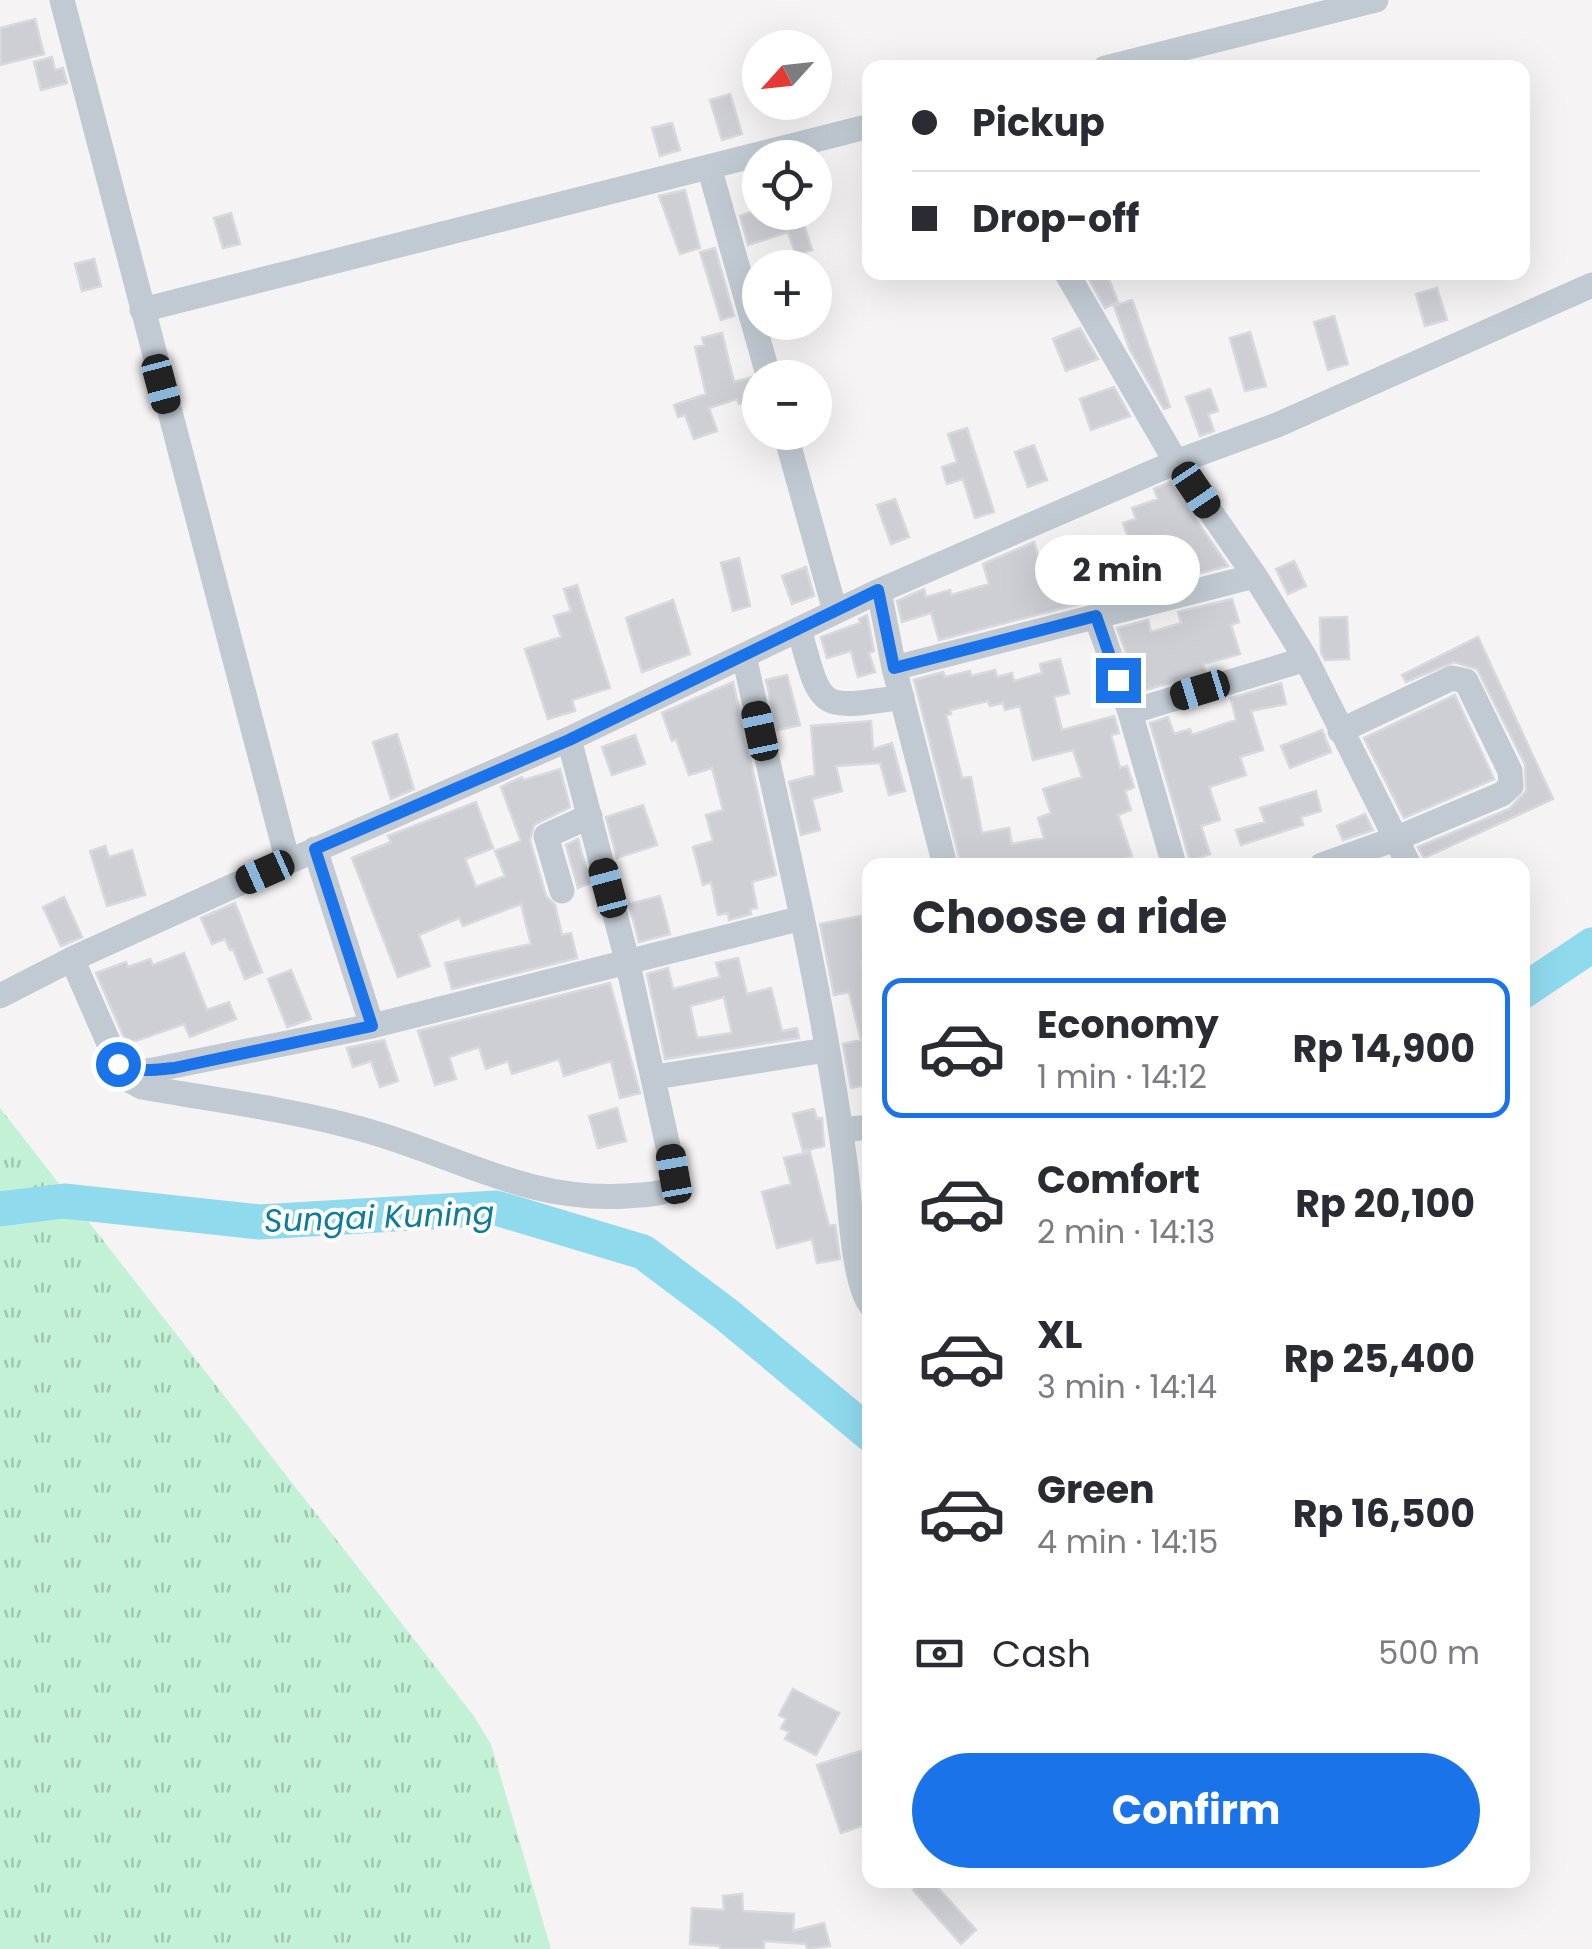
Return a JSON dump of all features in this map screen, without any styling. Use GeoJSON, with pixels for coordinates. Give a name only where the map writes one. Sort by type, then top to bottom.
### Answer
{"type":"FeatureCollection","features":[{"type":"Feature","properties":{"kind":"street"},"geometry":{"type":"LineString","coordinates":[[62,0],[288,862]]}},
{"type":"Feature","properties":{"kind":"street"},"geometry":{"type":"LineString","coordinates":[[1137,60],[1376,0]]}},
{"type":"Feature","properties":{"kind":"street"},"geometry":{"type":"LineString","coordinates":[[142,310],[862,128]]}},
{"type":"Feature","properties":{"kind":"street"},"geometry":{"type":"LineString","coordinates":[[709,167],[764,360]]}},
{"type":"Feature","properties":{"kind":"street"},"geometry":{"type":"LineString","coordinates":[[1071,280],[1176,462],[1256,576],[1306,658],[1405,858]]}},
{"type":"Feature","properties":{"kind":"street"},"geometry":{"type":"LineString","coordinates":[[0,996],[72,959],[315,849],[569,740],[878,590],[1176,462],[1277,425],[1592,285]]}},
{"type":"Feature","properties":{"kind":"street"},"geometry":{"type":"LineString","coordinates":[[790,450],[835,610]]}},
{"type":"Feature","properties":{"kind":"street"},"geometry":{"type":"LineString","coordinates":[[894,668],[1256,576]]}},
{"type":"Feature","properties":{"kind":"street"},"geometry":{"type":"LineString","coordinates":[[878,590],[943,858]]}},
{"type":"Feature","properties":{"kind":"street"},"geometry":{"type":"LineString","coordinates":[[1096,616],[1130,712],[1172,858]]}},
{"type":"Feature","properties":{"kind":"street"},"geometry":{"type":"LineString","coordinates":[[799,629],[814,683],[824,698],[841,706],[902,698]]}},
{"type":"Feature","properties":{"kind":"street"},"geometry":{"type":"LineString","coordinates":[[744,656],[802,918],[841,1130],[862,1283]]}},
{"type":"Feature","properties":{"kind":"street"},"geometry":{"type":"LineString","coordinates":[[1130,712],[1306,658]]}},
{"type":"Feature","properties":{"kind":"street"},"geometry":{"type":"LineString","coordinates":[[1340,731],[1452,678],[1466,681],[1510,771],[1511,786],[1502,794],[1342,858]]}},
{"type":"Feature","properties":{"kind":"street"},"geometry":{"type":"LineString","coordinates":[[72,959],[118,1064],[130,1081],[142,1087],[254,1105],[364,1130],[506,1180],[560,1194],[592,1198],[654,1194],[672,1188],[674,1174],[654,1077],[569,740]]}},
{"type":"Feature","properties":{"kind":"street"},"geometry":{"type":"LineString","coordinates":[[562,890],[544,840],[590,816]]}},
{"type":"Feature","properties":{"kind":"street"},"geometry":{"type":"LineString","coordinates":[[315,849],[372,1026]]}},
{"type":"Feature","properties":{"kind":"street"},"geometry":{"type":"LineString","coordinates":[[118,1064],[148,1071],[174,1068],[372,1026],[802,918]]}},
{"type":"Feature","properties":{"kind":"street"},"geometry":{"type":"LineString","coordinates":[[654,1077],[826,1050]]}},
{"type":"Feature","properties":{"kind":"street"},"geometry":{"type":"LineString","coordinates":[[841,1130],[862,1128]]}},
{"type":"Feature","properties":{"kind":"green space"},"geometry":{"type":"Polygon","coordinates":[[[0,1108],[473,1715],[491,1744],[551,1949],[0,1949],[0,1108]]]}},
{"type":"Feature","properties":{"kind":"building"},"geometry":{"type":"Polygon","coordinates":[[[35,19],[44,54],[0,65],[0,28],[35,19]]]}},
{"type":"Feature","properties":{"kind":"building"},"geometry":{"type":"Polygon","coordinates":[[[52,57],[55,70],[63,68],[67,83],[41,90],[34,62],[52,57]]]}},
{"type":"Feature","properties":{"kind":"building"},"geometry":{"type":"Polygon","coordinates":[[[730,94],[742,134],[722,140],[710,100],[730,94]]]}},
{"type":"Feature","properties":{"kind":"building"},"geometry":{"type":"Polygon","coordinates":[[[672,123],[680,150],[660,156],[652,128],[672,123]]]}},
{"type":"Feature","properties":{"kind":"building"},"geometry":{"type":"Polygon","coordinates":[[[685,190],[700,248],[680,254],[659,196],[685,190]]]}},
{"type":"Feature","properties":{"kind":"building"},"geometry":{"type":"Polygon","coordinates":[[[231,213],[240,244],[223,248],[214,218],[231,213]]]}},
{"type":"Feature","properties":{"kind":"building"},"geometry":{"type":"Polygon","coordinates":[[[744,230],[806,230],[812,250],[794,250],[788,232],[748,245],[744,230]]]}},
{"type":"Feature","properties":{"kind":"building"},"geometry":{"type":"Polygon","coordinates":[[[715,248],[734,316],[721,320],[700,252],[715,248]]]}},
{"type":"Feature","properties":{"kind":"building"},"geometry":{"type":"Polygon","coordinates":[[[94,259],[101,286],[82,291],[75,264],[94,259]]]}},
{"type":"Feature","properties":{"kind":"building"},"geometry":{"type":"Polygon","coordinates":[[[1089,280],[1109,280],[1118,302],[1105,308],[1089,280]]]}},
{"type":"Feature","properties":{"kind":"building"},"geometry":{"type":"Polygon","coordinates":[[[1437,288],[1447,320],[1425,326],[1416,294],[1437,288]]]}},
{"type":"Feature","properties":{"kind":"building"},"geometry":{"type":"Polygon","coordinates":[[[1132,300],[1170,407],[1164,409],[1130,350],[1114,306],[1132,300]]]}},
{"type":"Feature","properties":{"kind":"building"},"geometry":{"type":"Polygon","coordinates":[[[1334,316],[1348,364],[1328,370],[1314,322],[1334,316]]]}},
{"type":"Feature","properties":{"kind":"building"},"geometry":{"type":"Polygon","coordinates":[[[1080,328],[1098,359],[1066,371],[1053,339],[1080,328]]]}},
{"type":"Feature","properties":{"kind":"building"},"geometry":{"type":"Polygon","coordinates":[[[1250,332],[1266,386],[1245,391],[1230,338],[1250,332]]]}},
{"type":"Feature","properties":{"kind":"building"},"geometry":{"type":"Polygon","coordinates":[[[722,333],[734,382],[742,380],[742,403],[737,399],[709,408],[717,431],[694,439],[685,415],[678,417],[674,405],[706,394],[695,347],[704,345],[702,338],[722,333]]]}},
{"type":"Feature","properties":{"kind":"building"},"geometry":{"type":"Polygon","coordinates":[[[1114,387],[1130,416],[1091,430],[1080,399],[1114,387]]]}},
{"type":"Feature","properties":{"kind":"building"},"geometry":{"type":"Polygon","coordinates":[[[1210,389],[1218,411],[1208,414],[1214,431],[1200,436],[1186,397],[1210,389]]]}},
{"type":"Feature","properties":{"kind":"building"},"geometry":{"type":"Polygon","coordinates":[[[967,428],[994,512],[975,518],[963,479],[947,484],[942,467],[957,462],[948,434],[967,428]]]}},
{"type":"Feature","properties":{"kind":"building"},"geometry":{"type":"Polygon","coordinates":[[[1034,445],[1047,480],[1028,487],[1015,452],[1034,445]]]}},
{"type":"Feature","properties":{"kind":"building"},"geometry":{"type":"Polygon","coordinates":[[[1170,482],[1228,566],[939,640],[931,613],[902,622],[897,601],[924,589],[926,597],[950,590],[951,595],[989,584],[983,564],[1034,542],[1042,569],[1062,563],[1065,572],[1134,554],[1123,523],[1136,519],[1132,508],[1158,499],[1154,489],[1170,482]]]}},
{"type":"Feature","properties":{"kind":"building"},"geometry":{"type":"Polygon","coordinates":[[[895,499],[909,537],[891,544],[877,505],[895,499]]]}},
{"type":"Feature","properties":{"kind":"building"},"geometry":{"type":"Polygon","coordinates":[[[739,558],[750,606],[733,611],[721,563],[739,558]]]}},
{"type":"Feature","properties":{"kind":"building"},"geometry":{"type":"Polygon","coordinates":[[[1294,561],[1306,586],[1288,594],[1276,569],[1294,561]]]}},
{"type":"Feature","properties":{"kind":"building"},"geometry":{"type":"Polygon","coordinates":[[[806,567],[814,596],[792,604],[782,576],[806,567]]]}},
{"type":"Feature","properties":{"kind":"building"},"geometry":{"type":"Polygon","coordinates":[[[577,585],[610,688],[572,700],[575,711],[548,719],[525,649],[561,637],[554,616],[571,611],[564,589],[577,585]]]}},
{"type":"Feature","properties":{"kind":"building"},"geometry":{"type":"Polygon","coordinates":[[[1232,599],[1239,622],[1231,625],[1240,654],[1203,664],[1205,672],[1140,692],[1117,628],[1148,620],[1151,632],[1181,623],[1178,612],[1232,599]]]}},
{"type":"Feature","properties":{"kind":"building"},"geometry":{"type":"Polygon","coordinates":[[[673,600],[690,654],[642,672],[626,618],[673,600]]]}},
{"type":"Feature","properties":{"kind":"building"},"geometry":{"type":"Polygon","coordinates":[[[867,615],[874,651],[869,653],[875,672],[858,677],[851,651],[827,658],[821,637],[860,623],[859,619],[867,615]]]}},
{"type":"Feature","properties":{"kind":"building"},"geometry":{"type":"Polygon","coordinates":[[[1347,617],[1349,659],[1325,660],[1321,653],[1320,618],[1347,617]]]}},
{"type":"Feature","properties":{"kind":"building"},"geometry":{"type":"Polygon","coordinates":[[[1478,637],[1553,799],[1424,858],[1418,847],[1509,809],[1526,791],[1525,764],[1477,669],[1454,662],[1406,682],[1402,675],[1478,637]]]}},
{"type":"Feature","properties":{"kind":"building"},"geometry":{"type":"Polygon","coordinates":[[[1060,659],[1069,693],[1054,697],[1062,730],[1114,716],[1119,733],[1111,735],[1120,768],[1127,766],[1134,787],[1125,791],[1131,810],[1118,815],[1132,856],[959,858],[914,680],[943,672],[945,677],[970,671],[971,676],[995,670],[997,677],[1012,673],[1014,681],[1042,673],[1040,664],[1060,659]],[[988,701],[950,710],[951,714],[946,715],[962,778],[971,777],[982,833],[1009,828],[1012,844],[1044,838],[1038,818],[1051,813],[1043,789],[1082,777],[1073,750],[1033,760],[1020,706],[1005,710],[1003,703],[990,706],[988,701]]]}},
{"type":"Feature","properties":{"kind":"building"},"geometry":{"type":"Polygon","coordinates":[[[787,675],[800,725],[777,730],[766,680],[787,675]]]}},
{"type":"Feature","properties":{"kind":"building"},"geometry":{"type":"Polygon","coordinates":[[[733,682],[776,875],[752,882],[757,908],[750,909],[751,914],[729,920],[728,913],[718,915],[711,882],[703,885],[693,847],[713,841],[706,815],[723,810],[712,768],[689,775],[662,713],[733,682]]]}},
{"type":"Feature","properties":{"kind":"building"},"geometry":{"type":"Polygon","coordinates":[[[1281,683],[1286,704],[1251,711],[1263,750],[1240,757],[1246,775],[1209,787],[1220,820],[1201,826],[1210,854],[1189,858],[1150,723],[1168,717],[1174,734],[1190,729],[1192,735],[1236,720],[1231,698],[1281,683]]]}},
{"type":"Feature","properties":{"kind":"building"},"geometry":{"type":"Polygon","coordinates":[[[1455,695],[1494,779],[1404,818],[1364,738],[1455,695]]]}},
{"type":"Feature","properties":{"kind":"building"},"geometry":{"type":"Polygon","coordinates":[[[871,721],[873,749],[892,743],[905,791],[889,795],[880,763],[836,766],[842,791],[812,799],[820,830],[801,835],[789,782],[815,775],[811,726],[871,721]]]}},
{"type":"Feature","properties":{"kind":"building"},"geometry":{"type":"Polygon","coordinates":[[[1322,730],[1331,752],[1290,768],[1281,746],[1322,730]]]}},
{"type":"Feature","properties":{"kind":"building"},"geometry":{"type":"Polygon","coordinates":[[[397,734],[414,789],[391,799],[373,742],[397,734]]]}},
{"type":"Feature","properties":{"kind":"building"},"geometry":{"type":"Polygon","coordinates":[[[635,735],[645,764],[612,775],[602,747],[635,735]]]}},
{"type":"Feature","properties":{"kind":"building"},"geometry":{"type":"Polygon","coordinates":[[[560,769],[570,807],[534,825],[530,840],[546,896],[555,905],[562,935],[571,933],[577,958],[452,989],[445,963],[531,944],[521,904],[463,926],[459,918],[419,935],[430,966],[398,977],[352,858],[391,842],[388,836],[476,802],[493,848],[465,859],[476,887],[505,876],[495,851],[521,841],[501,787],[522,777],[524,780],[560,769]]]}},
{"type":"Feature","properties":{"kind":"building"},"geometry":{"type":"Polygon","coordinates":[[[1316,791],[1321,811],[1301,817],[1303,825],[1241,845],[1236,830],[1265,822],[1260,808],[1316,791]]]}},
{"type":"Feature","properties":{"kind":"building"},"geometry":{"type":"Polygon","coordinates":[[[643,805],[657,845],[617,858],[606,817],[643,805]]]}},
{"type":"Feature","properties":{"kind":"building"},"geometry":{"type":"Polygon","coordinates":[[[1365,814],[1373,830],[1343,840],[1337,826],[1365,814]]]}},
{"type":"Feature","properties":{"kind":"building"},"geometry":{"type":"Polygon","coordinates":[[[578,839],[590,883],[578,888],[566,845],[578,839]]]}},
{"type":"Feature","properties":{"kind":"building"},"geometry":{"type":"Polygon","coordinates":[[[105,846],[109,857],[132,850],[145,895],[107,906],[90,851],[105,846]]]}},
{"type":"Feature","properties":{"kind":"building"},"geometry":{"type":"Polygon","coordinates":[[[660,896],[670,934],[639,942],[629,904],[660,896]]]}},
{"type":"Feature","properties":{"kind":"building"},"geometry":{"type":"Polygon","coordinates":[[[64,897],[82,937],[61,946],[43,907],[64,897]]]}},
{"type":"Feature","properties":{"kind":"building"},"geometry":{"type":"Polygon","coordinates":[[[235,903],[262,972],[245,979],[233,949],[225,939],[212,944],[201,918],[235,903]]]}},
{"type":"Feature","properties":{"kind":"building"},"geometry":{"type":"Polygon","coordinates":[[[861,916],[862,1086],[851,1088],[843,1044],[861,1040],[849,992],[834,995],[820,924],[861,916]]]}},
{"type":"Feature","properties":{"kind":"building"},"geometry":{"type":"Polygon","coordinates":[[[184,953],[207,1010],[229,1002],[236,1019],[190,1037],[184,1024],[127,1044],[96,973],[126,962],[128,967],[150,959],[153,965],[184,953]]]}},
{"type":"Feature","properties":{"kind":"building"},"geometry":{"type":"Polygon","coordinates":[[[738,958],[747,994],[771,988],[782,1031],[797,1028],[799,1038],[665,1059],[647,974],[668,968],[673,989],[720,977],[716,963],[738,958]],[[724,997],[690,1006],[697,1038],[732,1033],[724,997]]]}},
{"type":"Feature","properties":{"kind":"building"},"geometry":{"type":"Polygon","coordinates":[[[291,970],[311,1019],[287,1027],[268,979],[291,970]]]}},
{"type":"Feature","properties":{"kind":"building"},"geometry":{"type":"Polygon","coordinates":[[[610,983],[640,1093],[620,1098],[611,1061],[564,1076],[559,1059],[512,1074],[508,1061],[486,1069],[479,1047],[449,1057],[456,1079],[435,1085],[418,1031],[610,983]]]}},
{"type":"Feature","properties":{"kind":"building"},"geometry":{"type":"Polygon","coordinates":[[[384,1040],[398,1081],[380,1087],[371,1061],[353,1067],[347,1048],[384,1040]]]}},
{"type":"Feature","properties":{"kind":"building"},"geometry":{"type":"Polygon","coordinates":[[[617,1108],[626,1141],[598,1148],[589,1116],[617,1108]]]}},
{"type":"Feature","properties":{"kind":"building"},"geometry":{"type":"Polygon","coordinates":[[[814,1109],[817,1119],[822,1118],[824,1146],[803,1151],[793,1114],[814,1109]]]}},
{"type":"Feature","properties":{"kind":"building"},"geometry":{"type":"Polygon","coordinates":[[[810,1152],[829,1226],[835,1225],[840,1259],[817,1263],[812,1239],[777,1248],[762,1192],[791,1184],[784,1158],[810,1152]]]}},
{"type":"Feature","properties":{"kind":"building"},"geometry":{"type":"Polygon","coordinates":[[[793,1689],[839,1713],[816,1755],[785,1739],[789,1732],[781,1728],[786,1719],[779,1715],[793,1689]]]}},
{"type":"Feature","properties":{"kind":"building"},"geometry":{"type":"Polygon","coordinates":[[[862,1751],[862,1826],[841,1833],[817,1765],[862,1751]]]}},
{"type":"Feature","properties":{"kind":"building"},"geometry":{"type":"Polygon","coordinates":[[[938,1888],[976,1930],[961,1944],[913,1890],[938,1888]]]}},
{"type":"Feature","properties":{"kind":"building"},"geometry":{"type":"Polygon","coordinates":[[[742,1894],[743,1911],[794,1914],[793,1931],[824,1923],[830,1946],[807,1949],[806,1944],[764,1941],[764,1949],[720,1949],[690,1944],[692,1908],[724,1910],[723,1896],[742,1894]]]}},
{"type":"Feature","properties":{"kind":"waterway","name":"Sungai Kuning"},"geometry":{"type":"LineString","coordinates":[[1530,987],[1592,945]]}},
{"type":"Feature","properties":{"kind":"waterway","name":"Sungai Kuning"},"geometry":{"type":"LineString","coordinates":[[0,1209],[64,1201],[260,1222],[496,1208],[643,1252],[727,1315],[862,1427]]}},
{"type":"Feature","properties":{"kind":"route"},"geometry":{"type":"LineString","coordinates":[[118,1064],[148,1071],[174,1068],[372,1026],[315,849],[569,740],[878,590],[894,668],[1096,616],[1118,680]]}}]}
